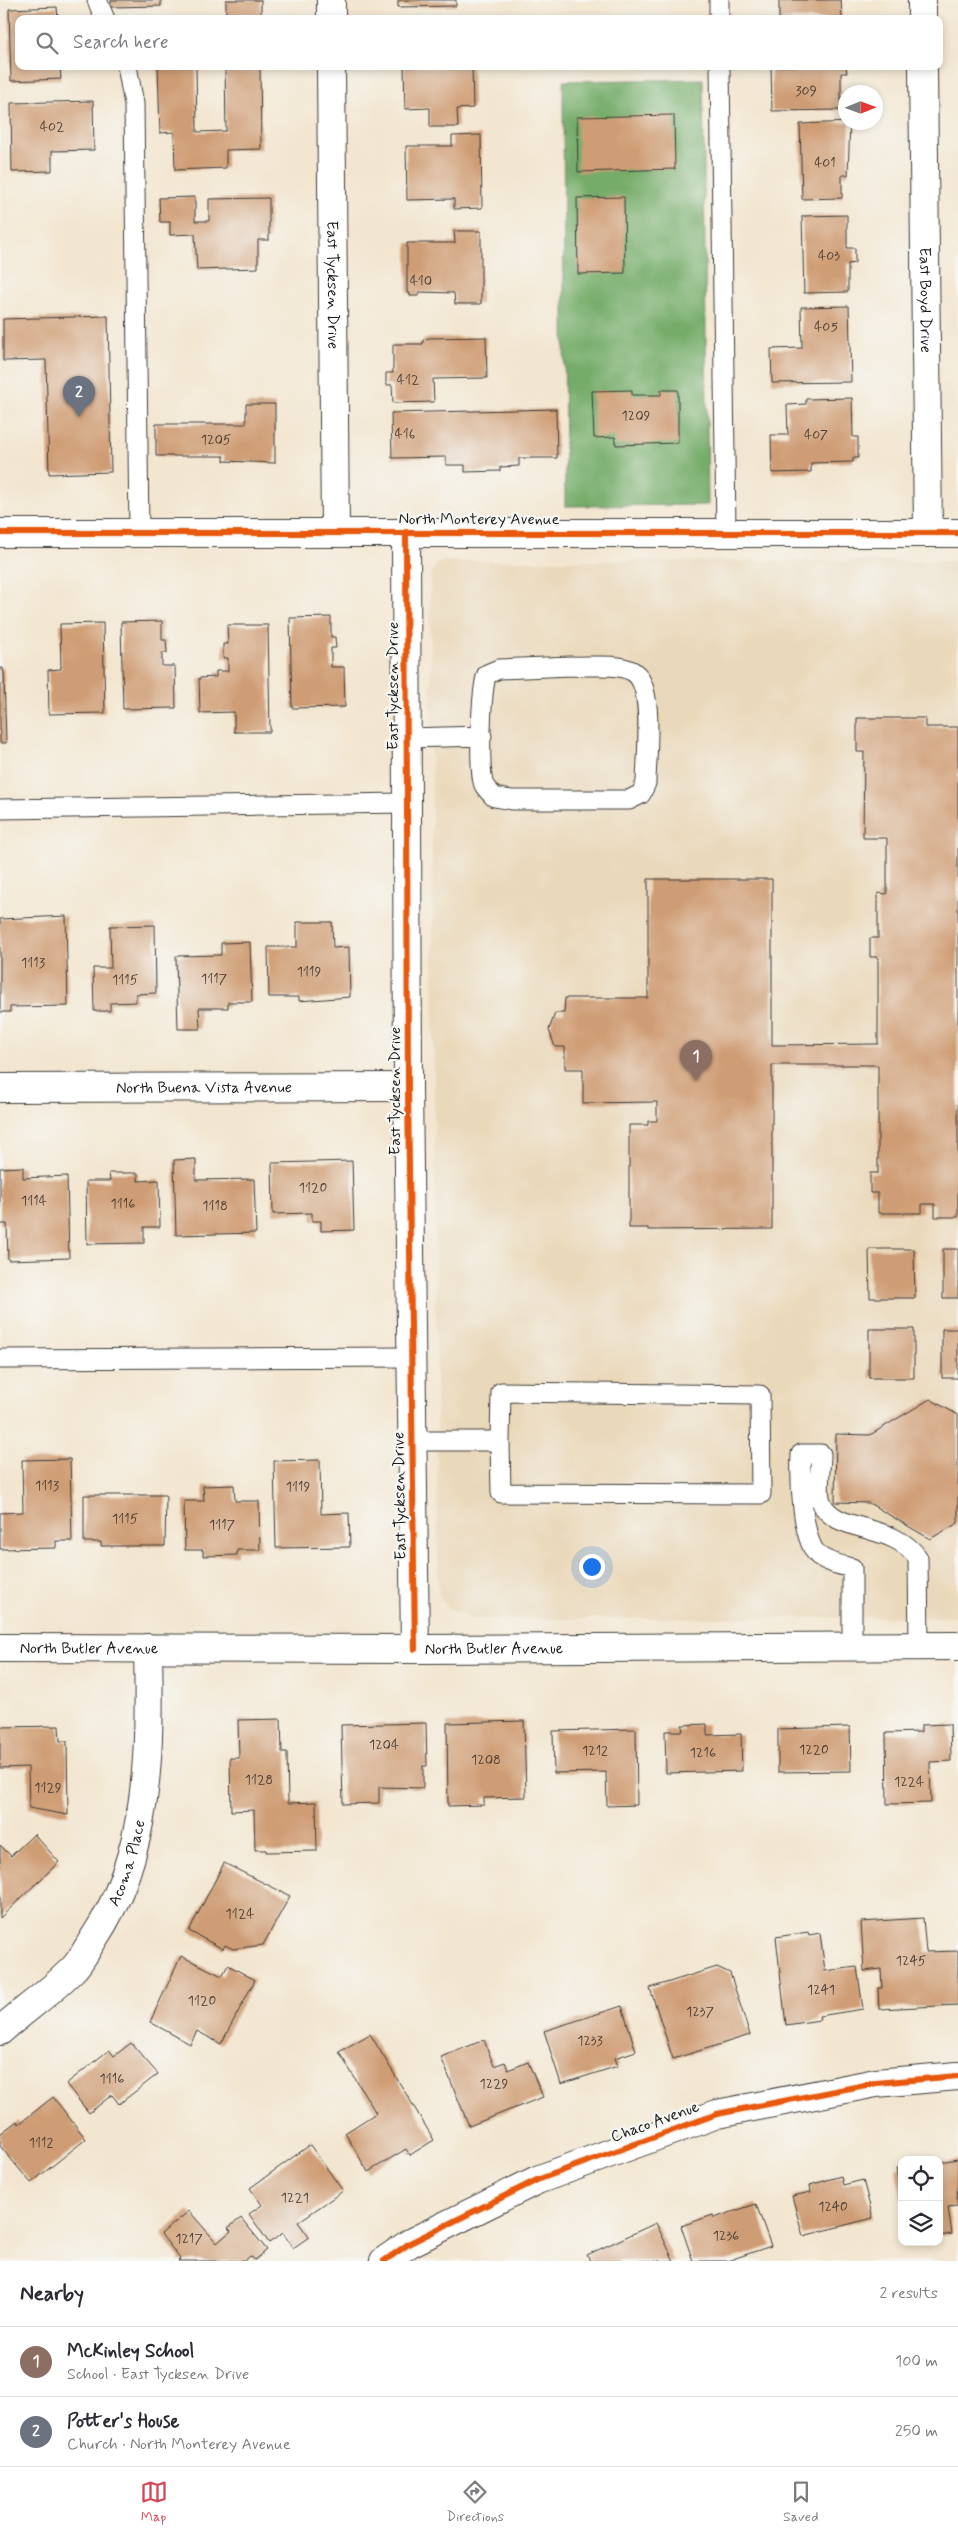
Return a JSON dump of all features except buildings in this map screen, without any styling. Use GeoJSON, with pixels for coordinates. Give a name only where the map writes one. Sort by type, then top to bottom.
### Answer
{"type":"FeatureCollection","features":[{"type":"Feature","properties":{"kind":"street"},"geometry":{"type":"LineString","coordinates":[[331,0],[331,15]]}},
{"type":"Feature","properties":{"kind":"street"},"geometry":{"type":"LineString","coordinates":[[922,0],[922,15]]}},
{"type":"Feature","properties":{"kind":"street","name":"East Tycksen Drive"},"geometry":{"type":"LineString","coordinates":[[331,70],[335,532]]}},
{"type":"Feature","properties":{"kind":"street","name":"East Boyd Drive"},"geometry":{"type":"LineString","coordinates":[[923,70],[928,533]]}},
{"type":"Feature","properties":{"kind":"street","name":"East Tycksen Drive"},"geometry":{"type":"LineString","coordinates":[[406,532],[408,1087],[415,1649]]}},
{"type":"Feature","properties":{"kind":"street","name":"North Monterey Avenue"},"geometry":{"type":"LineString","coordinates":[[0,533],[958,533]]}},
{"type":"Feature","properties":{"kind":"street","name":"North Buena Vista Avenue"},"geometry":{"type":"LineString","coordinates":[[0,1088],[408,1087]]}},
{"type":"Feature","properties":{"kind":"street","name":"North Butler Avenue"},"geometry":{"type":"LineString","coordinates":[[0,1648],[415,1649],[958,1646]]}},
{"type":"Feature","properties":{"kind":"street","name":"Acoma Place"},"geometry":{"type":"LineString","coordinates":[[0,2031],[75,1966],[108,1917],[132,1856],[145,1791],[149,1710],[148,1648]]}},
{"type":"Feature","properties":{"kind":"street","name":"Chaco Avenue"},"geometry":{"type":"LineString","coordinates":[[384,2261],[410,2244],[537,2180],[717,2114],[876,2083],[958,2076]]}},
{"type":"Feature","properties":{"kind":"lane"},"geometry":{"type":"LineString","coordinates":[[97,0],[103,15]]}},
{"type":"Feature","properties":{"kind":"lane"},"geometry":{"type":"LineString","coordinates":[[719,0],[719,15]]}},
{"type":"Feature","properties":{"kind":"lane"},"geometry":{"type":"LineString","coordinates":[[128,70],[134,104],[139,533]]}},
{"type":"Feature","properties":{"kind":"lane"},"geometry":{"type":"LineString","coordinates":[[720,70],[726,533]]}},
{"type":"Feature","properties":{"kind":"lane"},"geometry":{"type":"LineString","coordinates":[[570,666],[622,668],[634,672],[643,684],[647,698],[646,783],[641,794],[628,800],[512,800],[494,797],[484,785],[482,730],[484,683],[487,674],[499,669],[570,666]]}},
{"type":"Feature","properties":{"kind":"lane"},"geometry":{"type":"LineString","coordinates":[[407,732],[482,730]]}},
{"type":"Feature","properties":{"kind":"lane"},"geometry":{"type":"LineString","coordinates":[[0,809],[407,802]]}},
{"type":"Feature","properties":{"kind":"lane"},"geometry":{"type":"LineString","coordinates":[[0,1359],[411,1357]]}},
{"type":"Feature","properties":{"kind":"lane"},"geometry":{"type":"LineString","coordinates":[[501,1392],[760,1395],[761,1494],[501,1492],[500,1441],[501,1392]]}},
{"type":"Feature","properties":{"kind":"lane"},"geometry":{"type":"LineString","coordinates":[[413,1441],[500,1441]]}},
{"type":"Feature","properties":{"kind":"lane"},"geometry":{"type":"LineString","coordinates":[[852,1647],[852,1568],[833,1564],[818,1555],[809,1536],[800,1481],[801,1454],[821,1454],[820,1501],[833,1518],[894,1537],[911,1548],[918,1558],[919,1646]]}},
{"type":"Feature","properties":{"kind":"shaded area"},"geometry":{"type":"Polygon","coordinates":[[[445,561],[958,561],[958,1617],[470,1619],[454,1612],[441,1599],[438,1586],[430,577],[437,563],[445,561]]]}},
{"type":"Feature","properties":{"kind":"green space"},"geometry":{"type":"Polygon","coordinates":[[[703,79],[708,505],[565,506],[563,81],[703,79]]]}},
{"type":"Feature","properties":{"kind":"cycle path"},"geometry":{"type":"LineString","coordinates":[[406,532],[408,1087],[415,1649]]}},
{"type":"Feature","properties":{"kind":"cycle path"},"geometry":{"type":"LineString","coordinates":[[0,533],[958,533]]}},
{"type":"Feature","properties":{"kind":"cycle path"},"geometry":{"type":"LineString","coordinates":[[384,2261],[410,2243],[537,2180],[717,2114],[876,2083],[958,2076]]}},
{"type":"Feature","properties":{"kind":"place","name":"Potter's House"},"geometry":{"type":"Point","coordinates":[79,417]}},
{"type":"Feature","properties":{"kind":"place","name":"McKinley School"},"geometry":{"type":"Point","coordinates":[696,1081]}}]}
